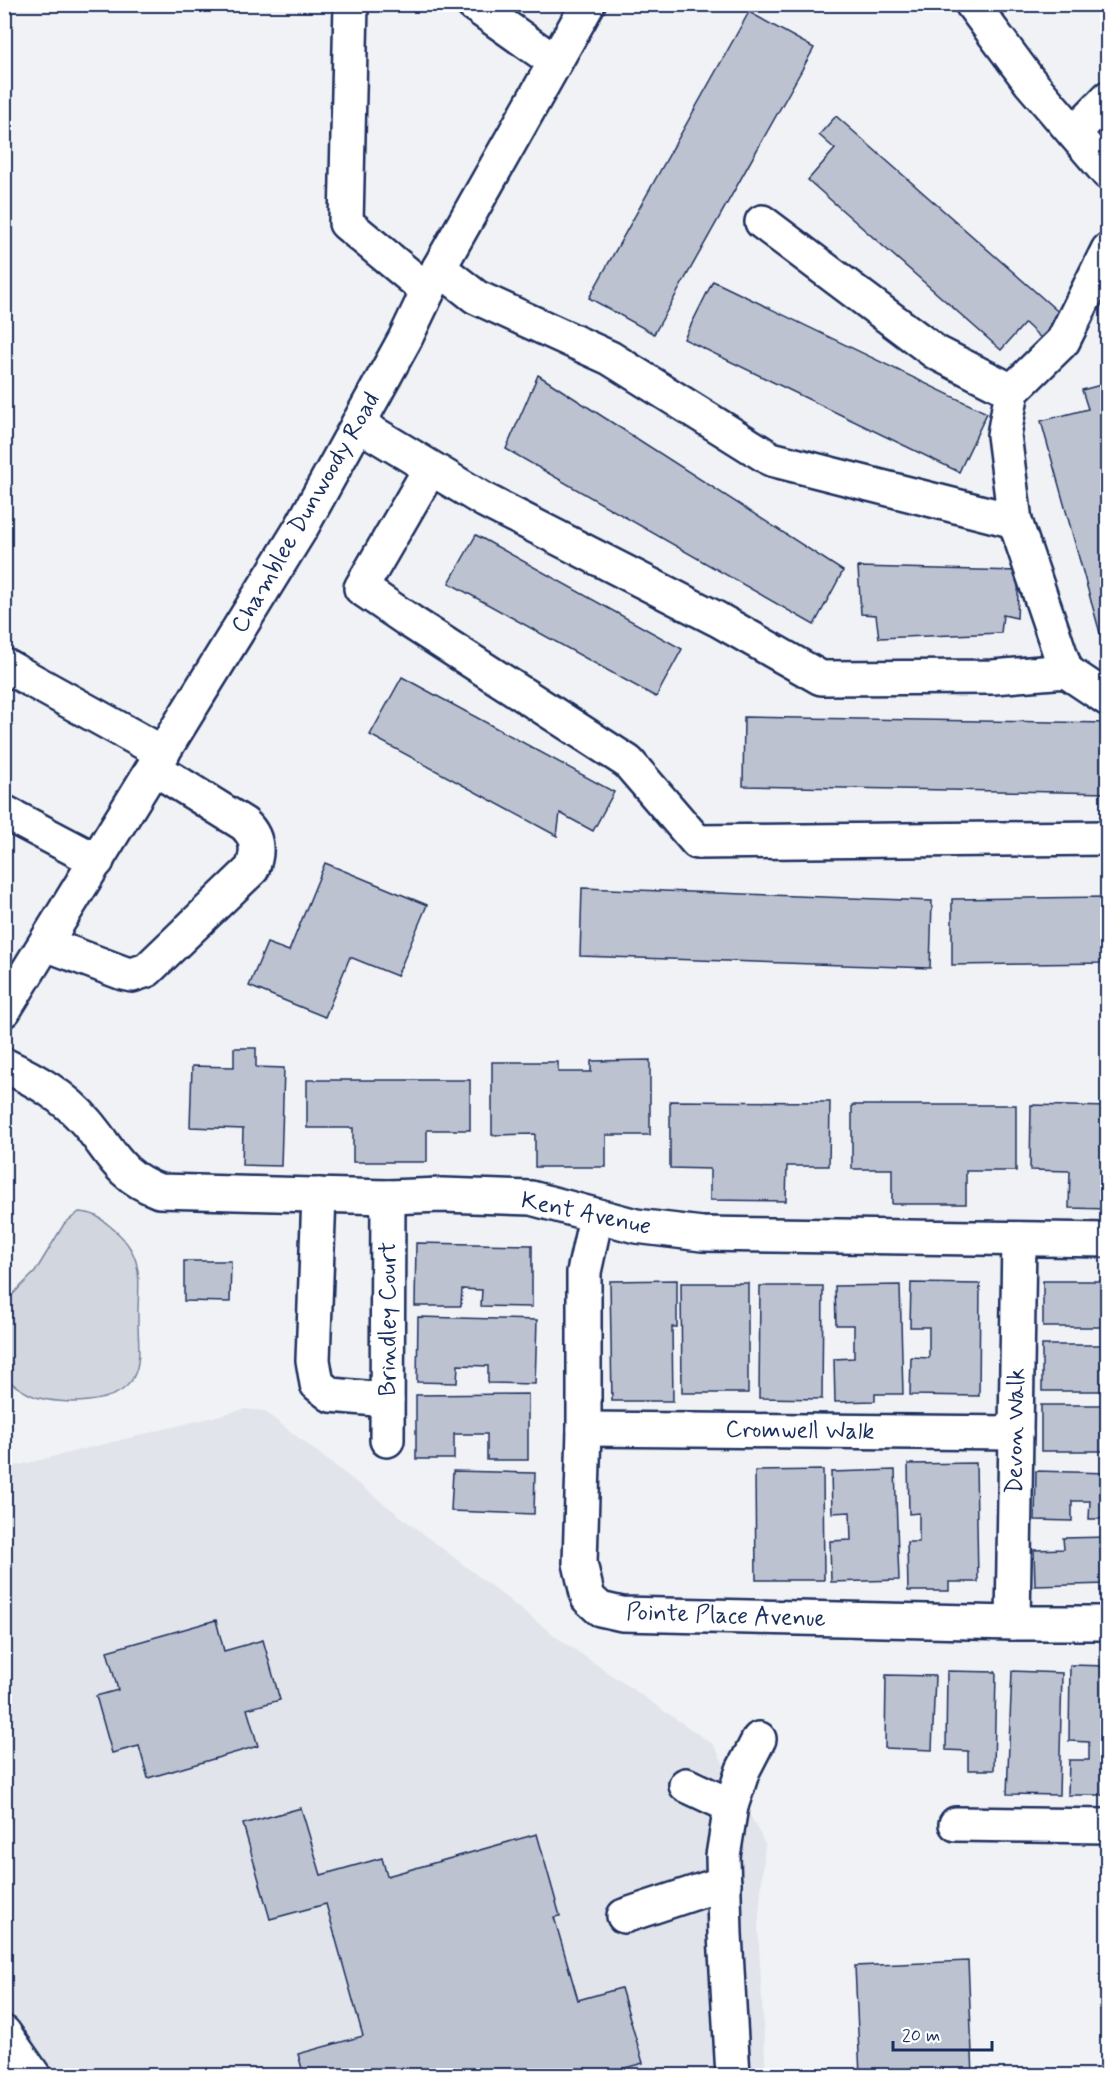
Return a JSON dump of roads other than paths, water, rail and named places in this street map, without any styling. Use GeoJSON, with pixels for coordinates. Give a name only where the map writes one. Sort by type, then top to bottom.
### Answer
{"type":"FeatureCollection","features":[{"type":"Feature","properties":{"kind":"street"},"geometry":{"type":"LineString","coordinates":[[351,4],[346,223],[433,279],[610,358],[771,459],[1015,521]]}},
{"type":"Feature","properties":{"kind":"street"},"geometry":{"type":"LineString","coordinates":[[473,4],[555,63]]}},
{"type":"Feature","properties":{"kind":"street","name":"Chamblee Dunwoody Road"},"geometry":{"type":"LineString","coordinates":[[4,1010],[301,528],[405,339],[433,279],[588,4]]}},
{"type":"Feature","properties":{"kind":"street"},"geometry":{"type":"LineString","coordinates":[[972,4],[1030,82],[1107,173]]}},
{"type":"Feature","properties":{"kind":"street"},"geometry":{"type":"LineString","coordinates":[[1074,134],[1107,98]]}},
{"type":"Feature","properties":{"kind":"street"},"geometry":{"type":"LineString","coordinates":[[762,222],[935,352],[1012,392]]}},
{"type":"Feature","properties":{"kind":"street"},"geometry":{"type":"LineString","coordinates":[[1107,250],[1064,341],[1012,392],[1004,435],[1015,521],[1066,671],[1107,699]]}},
{"type":"Feature","properties":{"kind":"street"},"geometry":{"type":"LineString","coordinates":[[358,424],[484,500],[717,619],[821,678],[993,677],[1066,671]]}},
{"type":"Feature","properties":{"kind":"street"},"geometry":{"type":"LineString","coordinates":[[430,469],[361,588],[628,762],[697,843],[1107,838]]}},
{"type":"Feature","properties":{"kind":"street"},"geometry":{"type":"LineString","coordinates":[[4,665],[159,761],[244,824],[252,831],[256,843],[256,857],[252,869],[147,970],[140,973],[123,973],[45,944]]}},
{"type":"Feature","properties":{"kind":"street"},"geometry":{"type":"LineString","coordinates":[[4,812],[97,861]]}},
{"type":"Feature","properties":{"kind":"street","name":"Kent Avenue"},"geometry":{"type":"LineString","coordinates":[[4,1065],[40,1082],[65,1101],[87,1123],[124,1171],[140,1184],[159,1191],[531,1198],[636,1226],[702,1234],[1107,1240]]}},
{"type":"Feature","properties":{"kind":"street"},"geometry":{"type":"LineString","coordinates":[[319,1195],[313,1360],[317,1384],[331,1395],[387,1400]]}},
{"type":"Feature","properties":{"kind":"street","name":"Brindley Court"},"geometry":{"type":"LineString","coordinates":[[387,1440],[388,1197]]}},
{"type":"Feature","properties":{"kind":"street","name":"Pointe Place Avenue"},"geometry":{"type":"LineString","coordinates":[[596,1216],[584,1272],[584,1429],[580,1563],[588,1598],[600,1609],[622,1614],[1107,1623]]}},
{"type":"Feature","properties":{"kind":"street","name":"Devon Walk"},"geometry":{"type":"LineString","coordinates":[[1013,1623],[1019,1239]]}},
{"type":"Feature","properties":{"kind":"street","name":"Cromwell Walk"},"geometry":{"type":"LineString","coordinates":[[584,1429],[1016,1433]]}},
{"type":"Feature","properties":{"kind":"street"},"geometry":{"type":"LineString","coordinates":[[733,2076],[723,1856],[732,1806],[742,1770],[759,1739]]}},
{"type":"Feature","properties":{"kind":"street"},"geometry":{"type":"LineString","coordinates":[[686,1785],[732,1806]]}},
{"type":"Feature","properties":{"kind":"street"},"geometry":{"type":"LineString","coordinates":[[956,1824],[1107,1826]]}},
{"type":"Feature","properties":{"kind":"street"},"geometry":{"type":"LineString","coordinates":[[624,1916],[724,1883]]}},
{"type":"Feature","properties":{"kind":"street"},"geometry":{"type":"LineString","coordinates":[[4,2033],[34,2076]]}}]}
